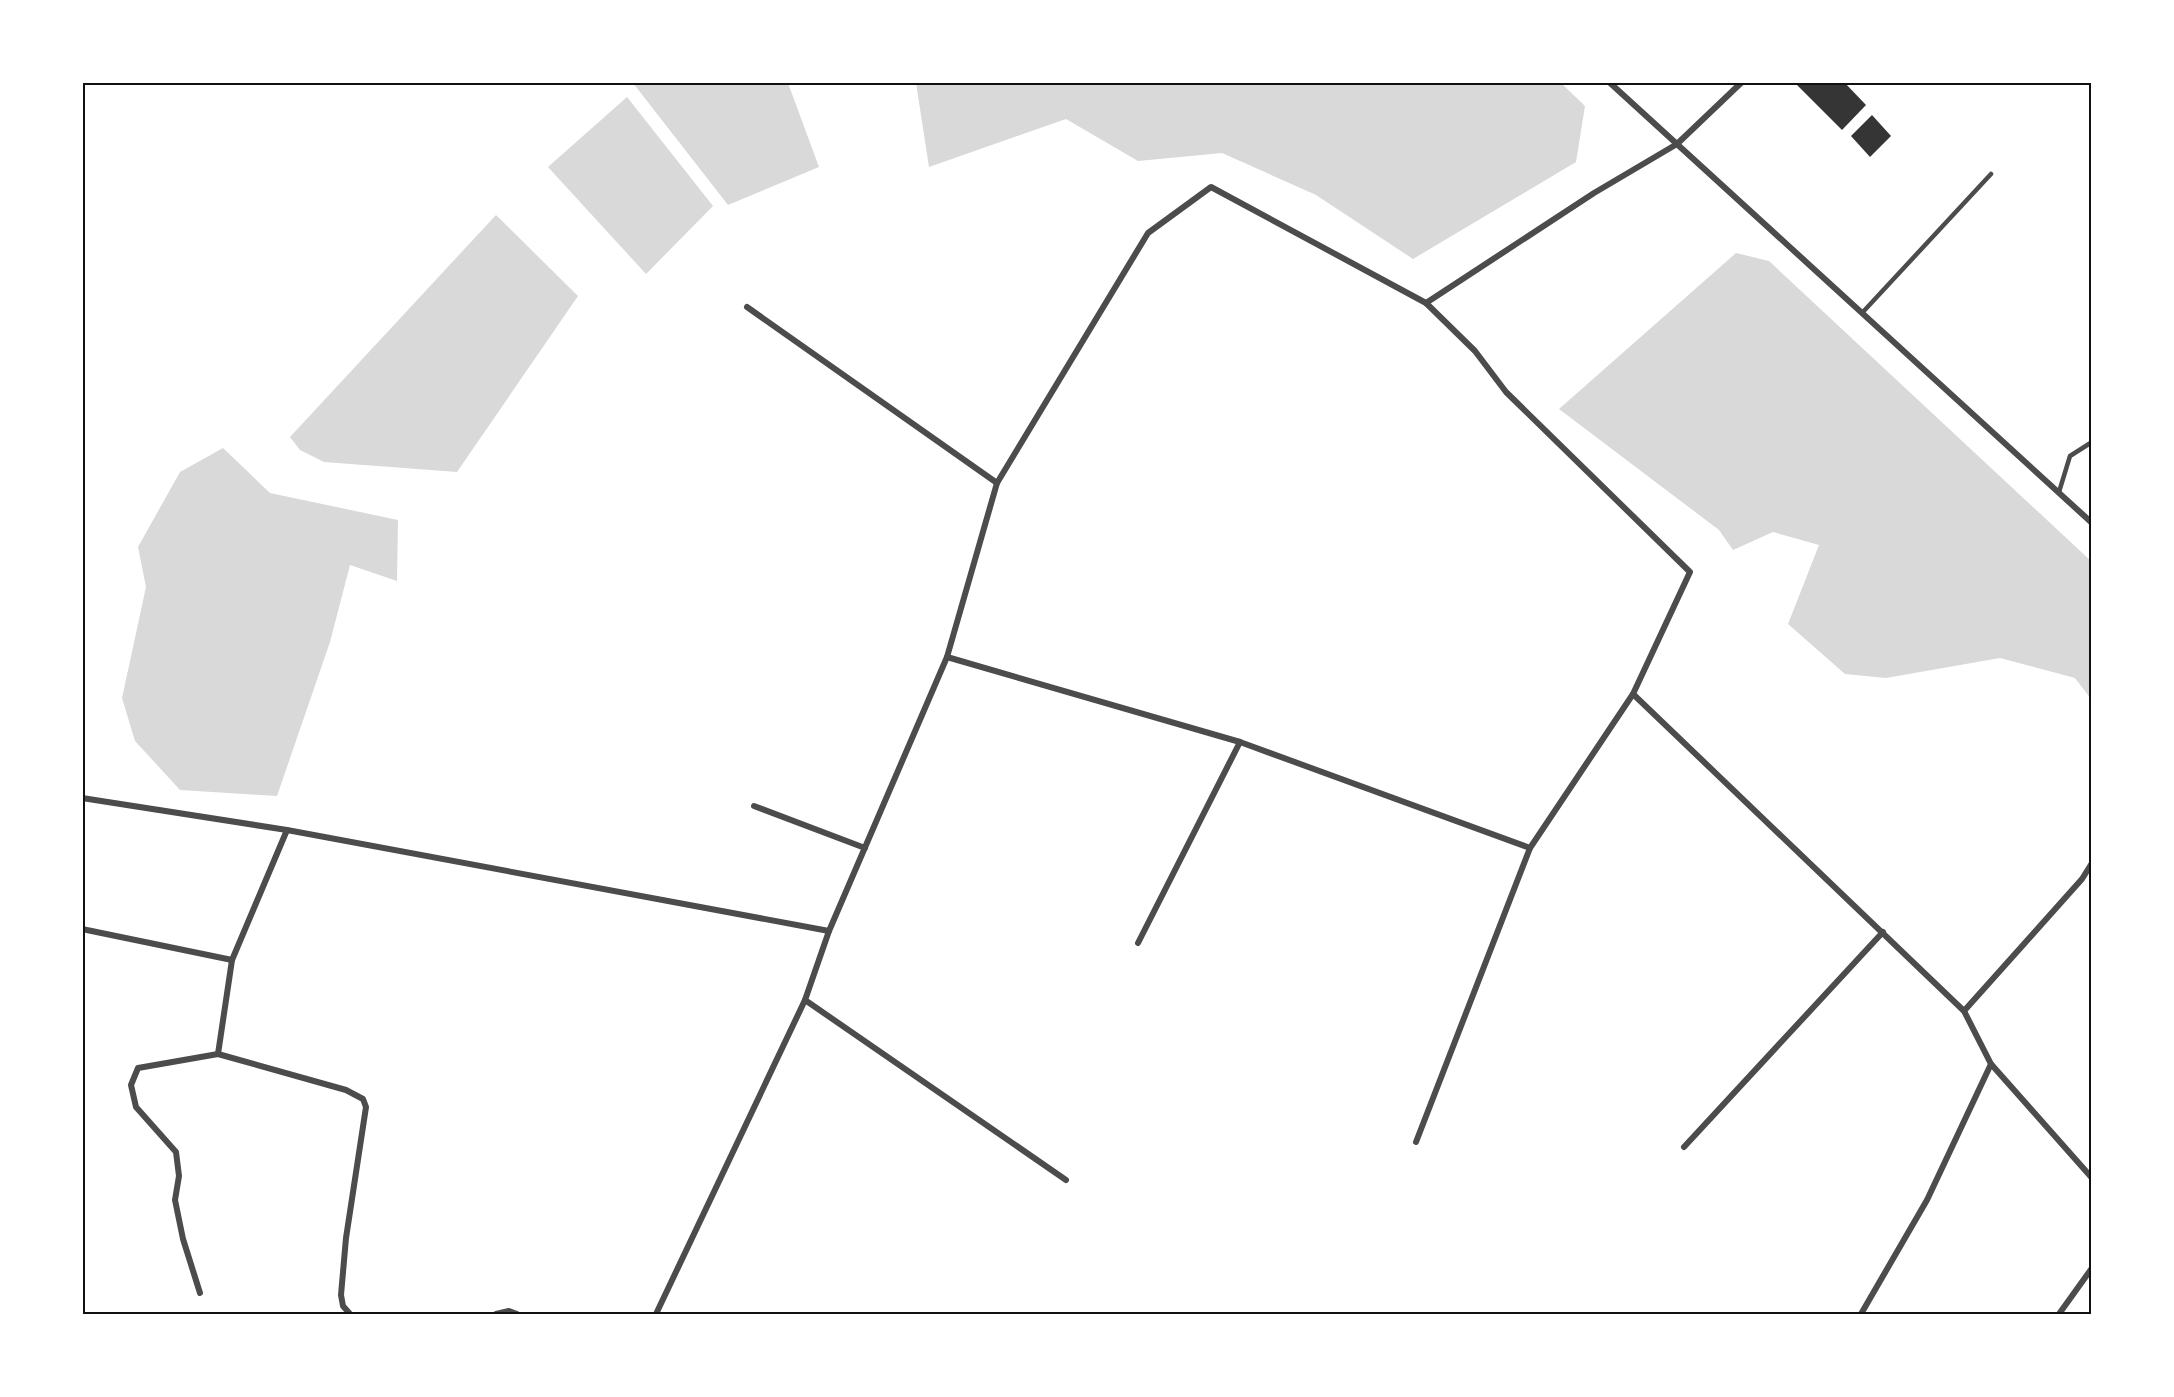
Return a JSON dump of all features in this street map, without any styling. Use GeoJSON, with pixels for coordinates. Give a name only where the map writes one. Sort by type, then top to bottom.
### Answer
{"type":"FeatureCollection","features":[{"type":"Feature","properties":{"kind":"street"},"geometry":{"type":"LineString","coordinates":[[1609,82],[2091,523]]}},
{"type":"Feature","properties":{"kind":"street"},"geometry":{"type":"LineString","coordinates":[[1426,303],[1594,193],[1677,144],[1742,82]]}},
{"type":"Feature","properties":{"kind":"street"},"geometry":{"type":"LineString","coordinates":[[656,1314],[805,1000],[829,931],[947,657],[997,483],[1148,233],[1211,188],[1426,303],[1475,351],[1506,392],[1690,572],[1633,694],[1530,848],[1416,1142]]}},
{"type":"Feature","properties":{"kind":"street"},"geometry":{"type":"LineString","coordinates":[[747,307],[997,483]]}},
{"type":"Feature","properties":{"kind":"street"},"geometry":{"type":"LineString","coordinates":[[947,657],[1240,742],[1530,848]]}},
{"type":"Feature","properties":{"kind":"street"},"geometry":{"type":"LineString","coordinates":[[1633,694],[1964,1011],[1991,1064],[2091,1178]]}},
{"type":"Feature","properties":{"kind":"street"},"geometry":{"type":"LineString","coordinates":[[1138,943],[1240,742]]}},
{"type":"Feature","properties":{"kind":"street"},"geometry":{"type":"LineString","coordinates":[[82,798],[287,830],[829,931]]}},
{"type":"Feature","properties":{"kind":"street"},"geometry":{"type":"LineString","coordinates":[[754,806],[865,848]]}},
{"type":"Feature","properties":{"kind":"street"},"geometry":{"type":"LineString","coordinates":[[218,1054],[232,960],[287,830]]}},
{"type":"Feature","properties":{"kind":"street"},"geometry":{"type":"LineString","coordinates":[[1964,1011],[2082,879],[2091,862]]}},
{"type":"Feature","properties":{"kind":"street"},"geometry":{"type":"LineString","coordinates":[[82,929],[232,960]]}},
{"type":"Feature","properties":{"kind":"street"},"geometry":{"type":"LineString","coordinates":[[1684,1147],[1883,932]]}},
{"type":"Feature","properties":{"kind":"street"},"geometry":{"type":"LineString","coordinates":[[805,1000],[1066,1180]]}},
{"type":"Feature","properties":{"kind":"street"},"geometry":{"type":"LineString","coordinates":[[200,1293],[183,1239],[175,1200],[179,1176],[176,1152],[136,1107],[131,1085],[138,1068],[218,1054],[346,1090],[363,1099],[366,1107],[346,1238],[341,1295],[343,1306],[350,1314]]}},
{"type":"Feature","properties":{"kind":"street"},"geometry":{"type":"LineString","coordinates":[[1861,1314],[1927,1200],[1991,1064]]}},
{"type":"Feature","properties":{"kind":"street"},"geometry":{"type":"LineString","coordinates":[[2059,1314],[2091,1268]]}},
{"type":"Feature","properties":{"kind":"street"},"geometry":{"type":"LineString","coordinates":[[496,1314],[509,1311],[517,1314]]}},
{"type":"Feature","properties":{"kind":"lane"},"geometry":{"type":"LineString","coordinates":[[1862,313],[1991,174]]}},
{"type":"Feature","properties":{"kind":"lane"},"geometry":{"type":"LineString","coordinates":[[2059,492],[2070,456],[2091,442]]}},
{"type":"Feature","properties":{"kind":"shaded area"},"geometry":{"type":"Polygon","coordinates":[[[1560,82],[1585,106],[1576,162],[1413,259],[1316,195],[1222,153],[1138,161],[1066,119],[929,167],[916,83],[1560,82]]]}},
{"type":"Feature","properties":{"kind":"shaded area"},"geometry":{"type":"Polygon","coordinates":[[[633,83],[788,83],[819,167],[728,205],[633,83]]]}},
{"type":"Feature","properties":{"kind":"shaded area"},"geometry":{"type":"Polygon","coordinates":[[[627,97],[713,206],[646,274],[548,167],[627,97]]]}},
{"type":"Feature","properties":{"kind":"shaded area"},"geometry":{"type":"Polygon","coordinates":[[[496,215],[578,296],[457,472],[324,462],[300,450],[290,437],[496,215]]]}},
{"type":"Feature","properties":{"kind":"shaded area"},"geometry":{"type":"Polygon","coordinates":[[[1736,253],[1769,261],[2091,561],[2091,699],[2075,678],[2000,658],[1886,678],[1845,674],[1788,624],[1819,545],[1773,532],[1733,550],[1719,530],[1559,409],[1736,253]]]}},
{"type":"Feature","properties":{"kind":"shaded area"},"geometry":{"type":"Polygon","coordinates":[[[223,448],[270,493],[398,520],[397,581],[350,565],[330,642],[277,796],[180,790],[135,741],[122,698],[146,587],[138,547],[180,472],[223,448]]]}},
{"type":"Feature","properties":{"kind":"building"},"geometry":{"type":"Polygon","coordinates":[[[1794,82],[1844,82],[1866,105],[1842,130],[1794,82]]]}},
{"type":"Feature","properties":{"kind":"building"},"geometry":{"type":"Polygon","coordinates":[[[1872,115],[1891,136],[1870,157],[1851,136],[1872,115]]]}}]}
